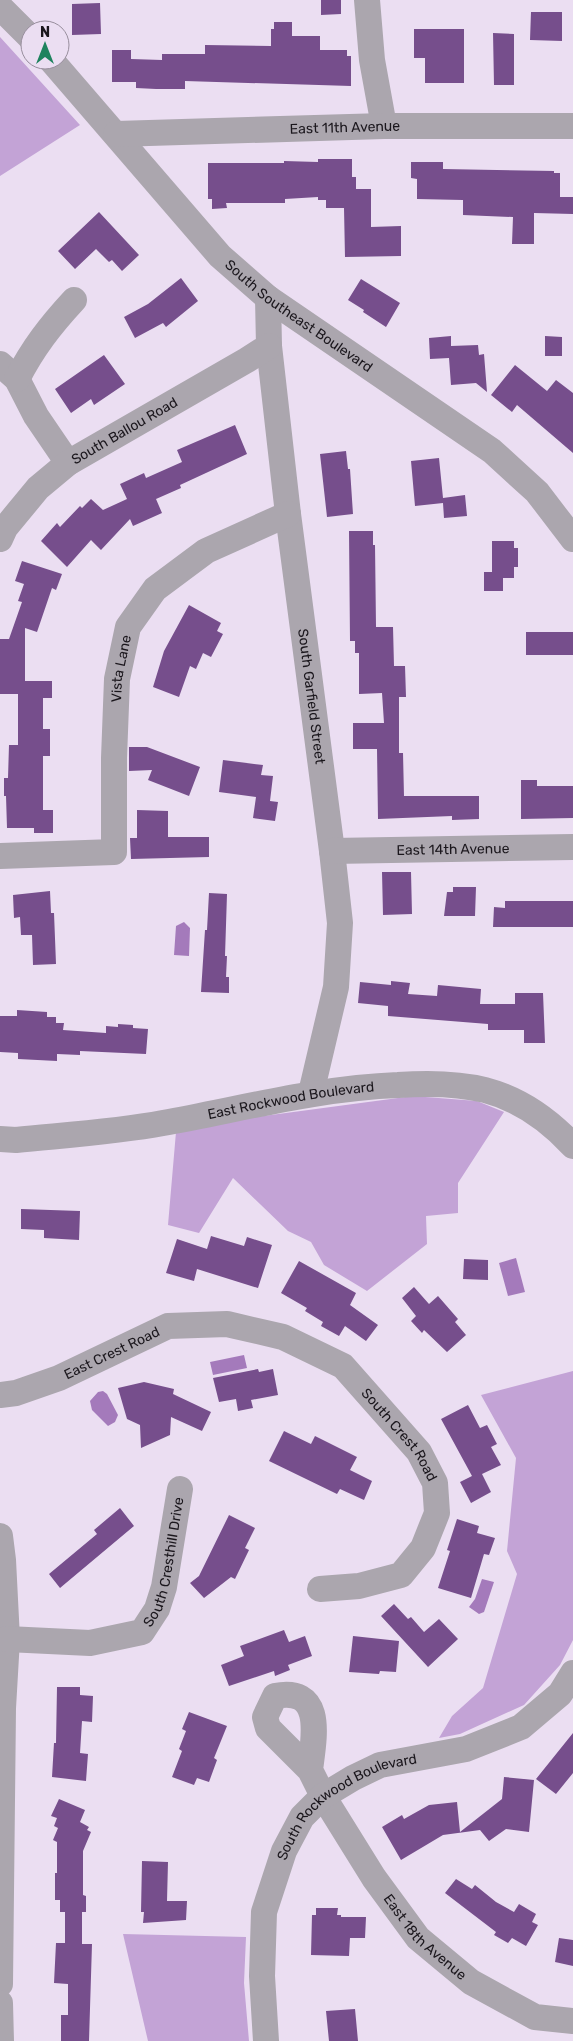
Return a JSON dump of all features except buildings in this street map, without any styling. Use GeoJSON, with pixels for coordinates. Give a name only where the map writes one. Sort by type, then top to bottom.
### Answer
{"type":"FeatureCollection","features":[{"type":"Feature","properties":{"kind":"street"},"geometry":{"type":"LineString","coordinates":[[367,0],[372,60],[384,126]]}},
{"type":"Feature","properties":{"kind":"street"},"geometry":{"type":"LineString","coordinates":[[0,7],[20,27]]}},
{"type":"Feature","properties":{"kind":"street","name":"South Southeast Boulevard"},"geometry":{"type":"LineString","coordinates":[[60,70],[220,256],[268,298],[492,452],[537,492],[573,539]]}},
{"type":"Feature","properties":{"kind":"street","name":"East 11th Avenue"},"geometry":{"type":"LineString","coordinates":[[116,134],[384,126],[573,126]]}},
{"type":"Feature","properties":{"kind":"street","name":"South Garfield Street"},"geometry":{"type":"LineString","coordinates":[[268,298],[269,346],[288,514],[340,923],[336,987],[310,1093]]}},
{"type":"Feature","properties":{"kind":"street"},"geometry":{"type":"LineString","coordinates":[[68,463],[8,371],[31,352],[46,331],[74,300]]}},
{"type":"Feature","properties":{"kind":"street","name":"South Ballou Road"},"geometry":{"type":"LineString","coordinates":[[0,539],[5,528],[38,488],[68,463],[269,346]]}},
{"type":"Feature","properties":{"kind":"street","name":"Vista Lane"},"geometry":{"type":"LineString","coordinates":[[0,856],[114,852],[114,758],[117,679],[128,627],[155,589],[206,551],[288,514]]}},
{"type":"Feature","properties":{"kind":"street","name":"East 14th Avenue"},"geometry":{"type":"LineString","coordinates":[[332,851],[573,847]]}},
{"type":"Feature","properties":{"kind":"street","name":"East Rockwood Boulevard"},"geometry":{"type":"LineString","coordinates":[[0,1139],[16,1140],[152,1126],[310,1093],[365,1086],[435,1084],[475,1088],[494,1093],[525,1106],[571,1141]]}},
{"type":"Feature","properties":{"kind":"street","name":"East Crest Road"},"geometry":{"type":"LineString","coordinates":[[0,1395],[16,1393],[59,1378],[168,1326],[227,1324],[283,1337]]}},
{"type":"Feature","properties":{"kind":"street","name":"South Crest Road"},"geometry":{"type":"LineString","coordinates":[[283,1337],[343,1366],[419,1452],[435,1483],[437,1513],[422,1548],[401,1575],[359,1586],[320,1589]]}},
{"type":"Feature","properties":{"kind":"street","name":"South Cresthill Drive"},"geometry":{"type":"LineString","coordinates":[[7,1639],[90,1643],[142,1632],[157,1609],[164,1587],[180,1489]]}},
{"type":"Feature","properties":{"kind":"street"},"geometry":{"type":"LineString","coordinates":[[0,1536],[7,1639],[2,1707],[0,1984]]}},
{"type":"Feature","properties":{"kind":"street","name":"South Rockwood Boulevard"},"geometry":{"type":"LineString","coordinates":[[266,2041],[262,1976],[264,1912],[284,1852],[302,1817],[323,1796],[353,1778],[380,1766],[466,1749],[521,1726],[560,1694],[573,1673]]}},
{"type":"Feature","properties":{"kind":"street","name":"East 18th Avenue"},"geometry":{"type":"LineString","coordinates":[[310,1770],[323,1796],[374,1878],[418,1938],[471,1982],[535,2017],[573,2021]]}},
{"type":"Feature","properties":{"kind":"street"},"geometry":{"type":"LineString","coordinates":[[0,2004],[1,2041]]}},
{"type":"Feature","properties":{"kind":"shaded area"},"geometry":{"type":"Polygon","coordinates":[[[0,37],[20,59],[20,70],[30,70],[80,125],[0,176],[0,37]]]}},
{"type":"Feature","properties":{"kind":"shaded area"},"geometry":{"type":"Polygon","coordinates":[[[184,922],[190,928],[189,956],[174,955],[176,926],[184,922]]]}},
{"type":"Feature","properties":{"kind":"shaded area"},"geometry":{"type":"Polygon","coordinates":[[[413,1096],[477,1101],[504,1112],[458,1183],[458,1213],[426,1216],[427,1244],[367,1291],[324,1265],[311,1242],[288,1231],[233,1178],[199,1233],[168,1225],[176,1132],[256,1117],[413,1096]]]}},
{"type":"Feature","properties":{"kind":"shaded area"},"geometry":{"type":"Polygon","coordinates":[[[516,1258],[525,1292],[508,1296],[499,1263],[516,1258]]]}},
{"type":"Feature","properties":{"kind":"shaded area"},"geometry":{"type":"Polygon","coordinates":[[[244,1355],[247,1368],[213,1375],[210,1362],[244,1355]]]}},
{"type":"Feature","properties":{"kind":"shaded area"},"geometry":{"type":"Polygon","coordinates":[[[573,1371],[573,1640],[560,1665],[524,1705],[460,1734],[439,1738],[452,1716],[483,1688],[517,1574],[507,1551],[516,1458],[481,1395],[573,1371]]]}},
{"type":"Feature","properties":{"kind":"shaded area"},"geometry":{"type":"Polygon","coordinates":[[[103,1391],[107,1394],[118,1415],[115,1422],[108,1426],[92,1410],[90,1401],[98,1392],[103,1391]]]}},
{"type":"Feature","properties":{"kind":"shaded area"},"geometry":{"type":"Polygon","coordinates":[[[482,1579],[494,1582],[484,1612],[479,1614],[469,1607],[475,1599],[482,1579]]]}},
{"type":"Feature","properties":{"kind":"shaded area"},"geometry":{"type":"Polygon","coordinates":[[[123,1934],[246,1937],[244,1983],[249,2041],[148,2041],[123,1934]]]}}]}
